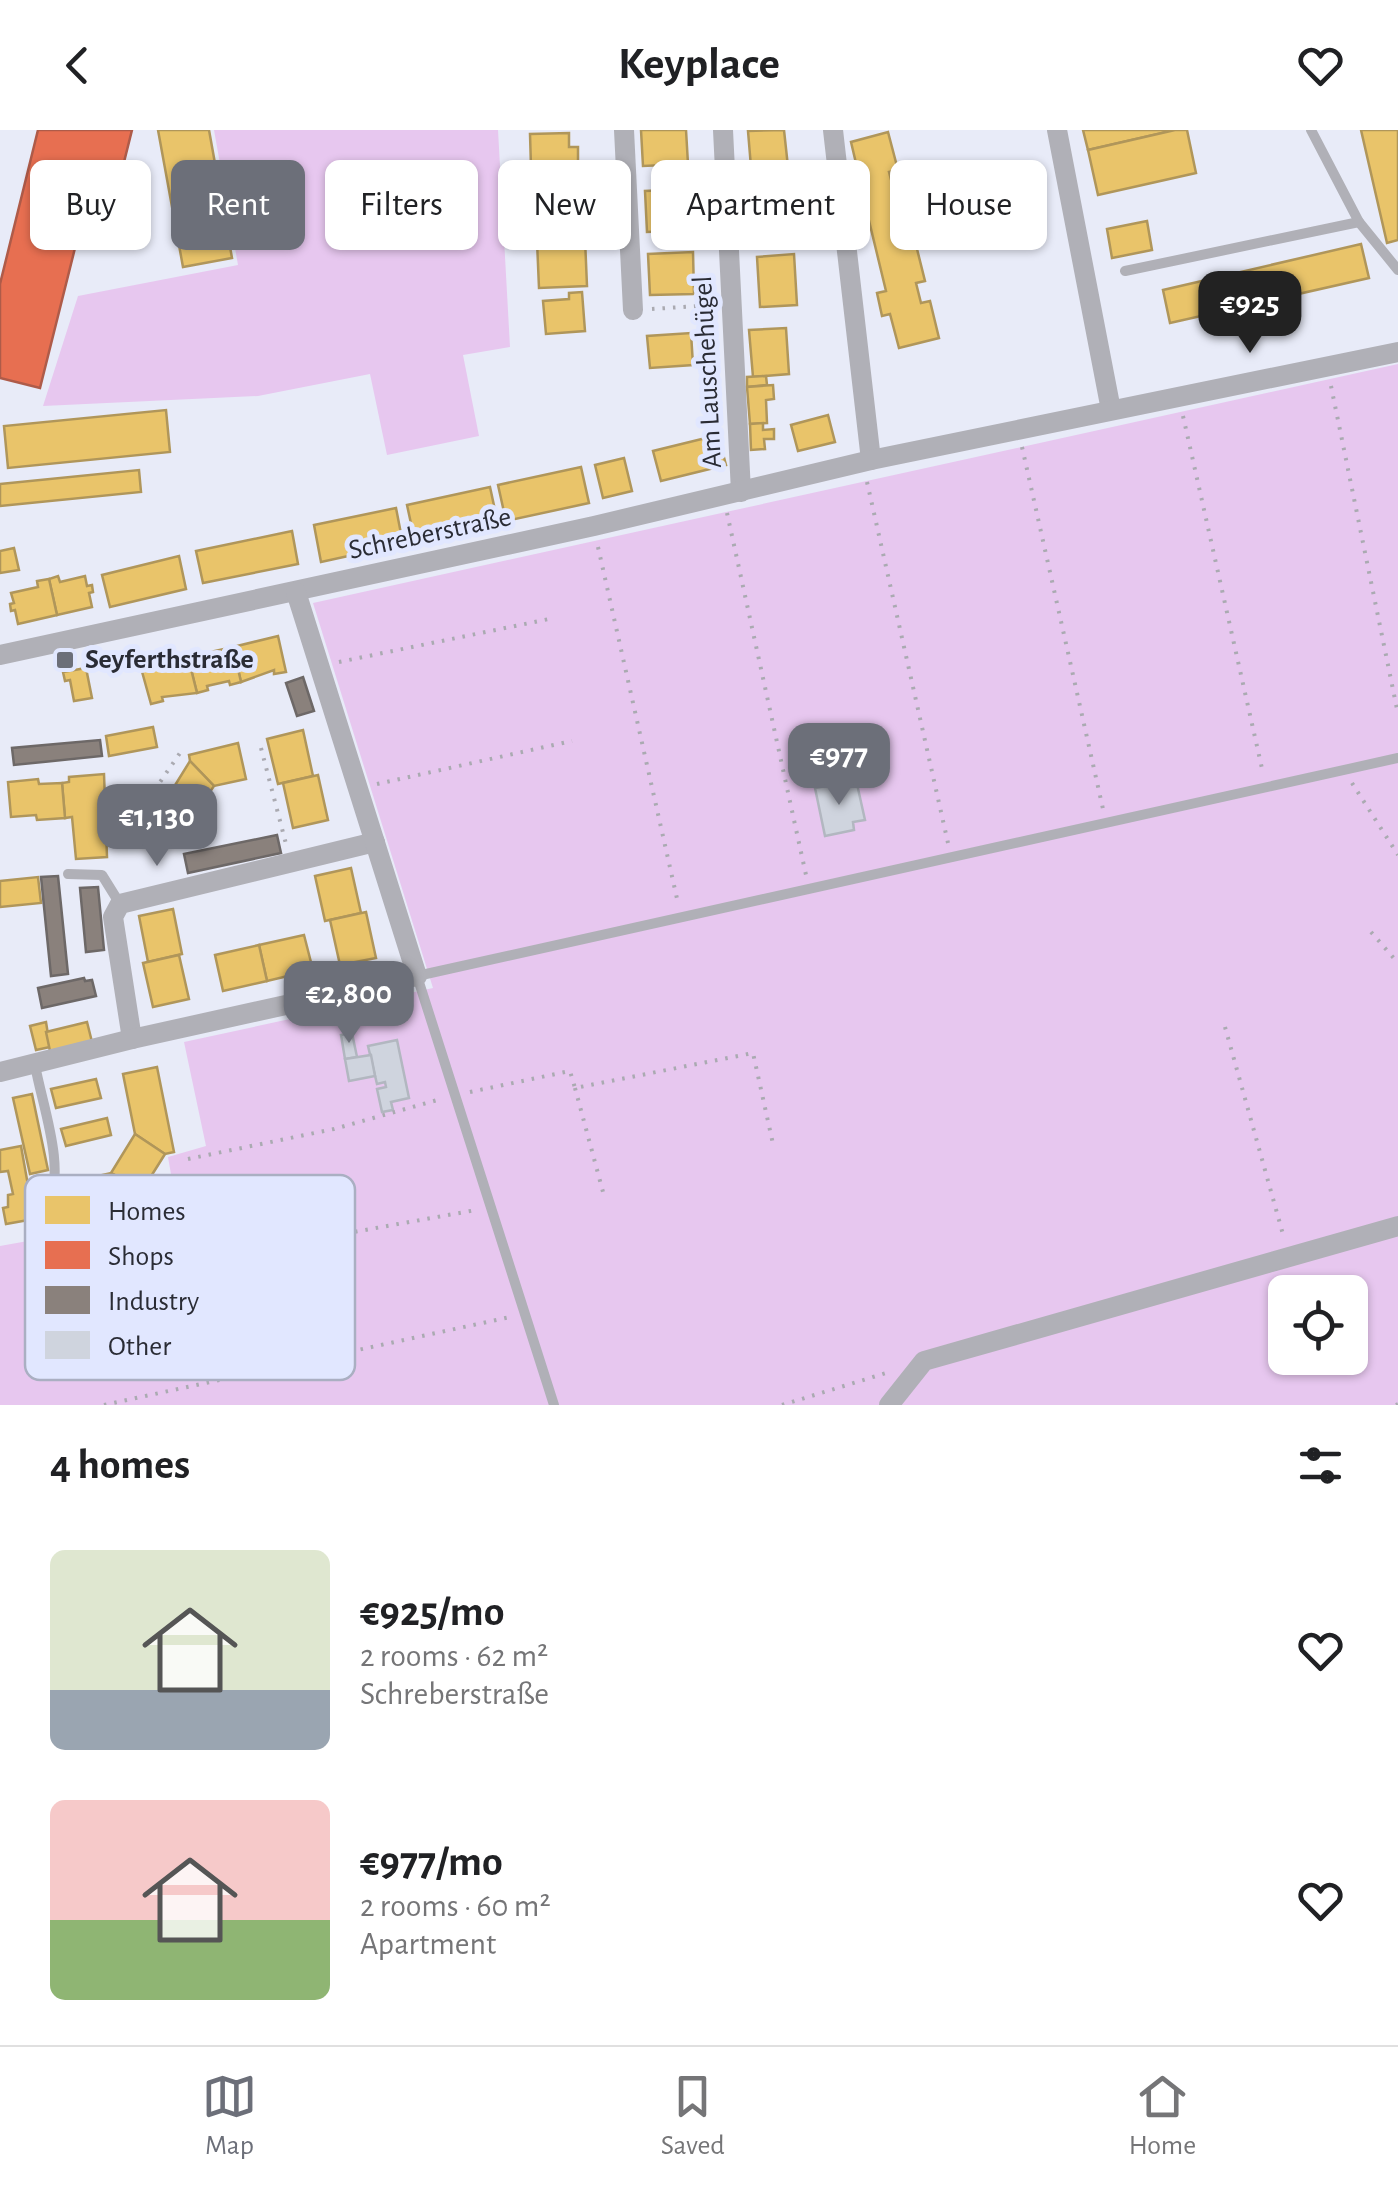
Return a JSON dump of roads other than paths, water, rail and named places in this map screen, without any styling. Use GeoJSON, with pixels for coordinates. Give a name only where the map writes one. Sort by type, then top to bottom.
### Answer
{"type":"FeatureCollection","features":[{"type":"Feature","properties":{"kind":"street"},"geometry":{"type":"LineString","coordinates":[[624,130],[633,310]]}},
{"type":"Feature","properties":{"kind":"street","name":"Am Lauschehügel"},"geometry":{"type":"LineString","coordinates":[[723,130],[732,304],[733,494]]}},
{"type":"Feature","properties":{"kind":"street"},"geometry":{"type":"LineString","coordinates":[[833,130],[867,461]]}},
{"type":"Feature","properties":{"kind":"street"},"geometry":{"type":"LineString","coordinates":[[1056,130],[1112,410]]}},
{"type":"Feature","properties":{"kind":"street","name":"Schreberstraße"},"geometry":{"type":"LineString","coordinates":[[0,655],[594,526],[867,461],[1398,352]]}},
{"type":"Feature","properties":{"kind":"street"},"geometry":{"type":"LineString","coordinates":[[0,1072],[417,976],[296,592]]}},
{"type":"Feature","properties":{"kind":"street"},"geometry":{"type":"LineString","coordinates":[[132,1039],[113,918],[120,904],[375,842]]}},
{"type":"Feature","properties":{"kind":"street"},"geometry":{"type":"LineString","coordinates":[[889,1405],[924,1361],[1398,1226]]}},
{"type":"Feature","properties":{"kind":"lane"},"geometry":{"type":"LineString","coordinates":[[1312,130],[1359,222],[1398,270]]}},
{"type":"Feature","properties":{"kind":"lane"},"geometry":{"type":"LineString","coordinates":[[1125,271],[1359,222]]}},
{"type":"Feature","properties":{"kind":"lane"},"geometry":{"type":"LineString","coordinates":[[554,1405],[417,976],[1398,758]]}},
{"type":"Feature","properties":{"kind":"lane"},"geometry":{"type":"LineString","coordinates":[[68,874],[102,874],[120,904]]}},
{"type":"Feature","properties":{"kind":"lane"},"geometry":{"type":"LineString","coordinates":[[35,1065],[56,1175]]}},
{"type":"Feature","properties":{"kind":"place","name":"Seyferthstraße"},"geometry":{"type":"Point","coordinates":[65,660]}}]}
